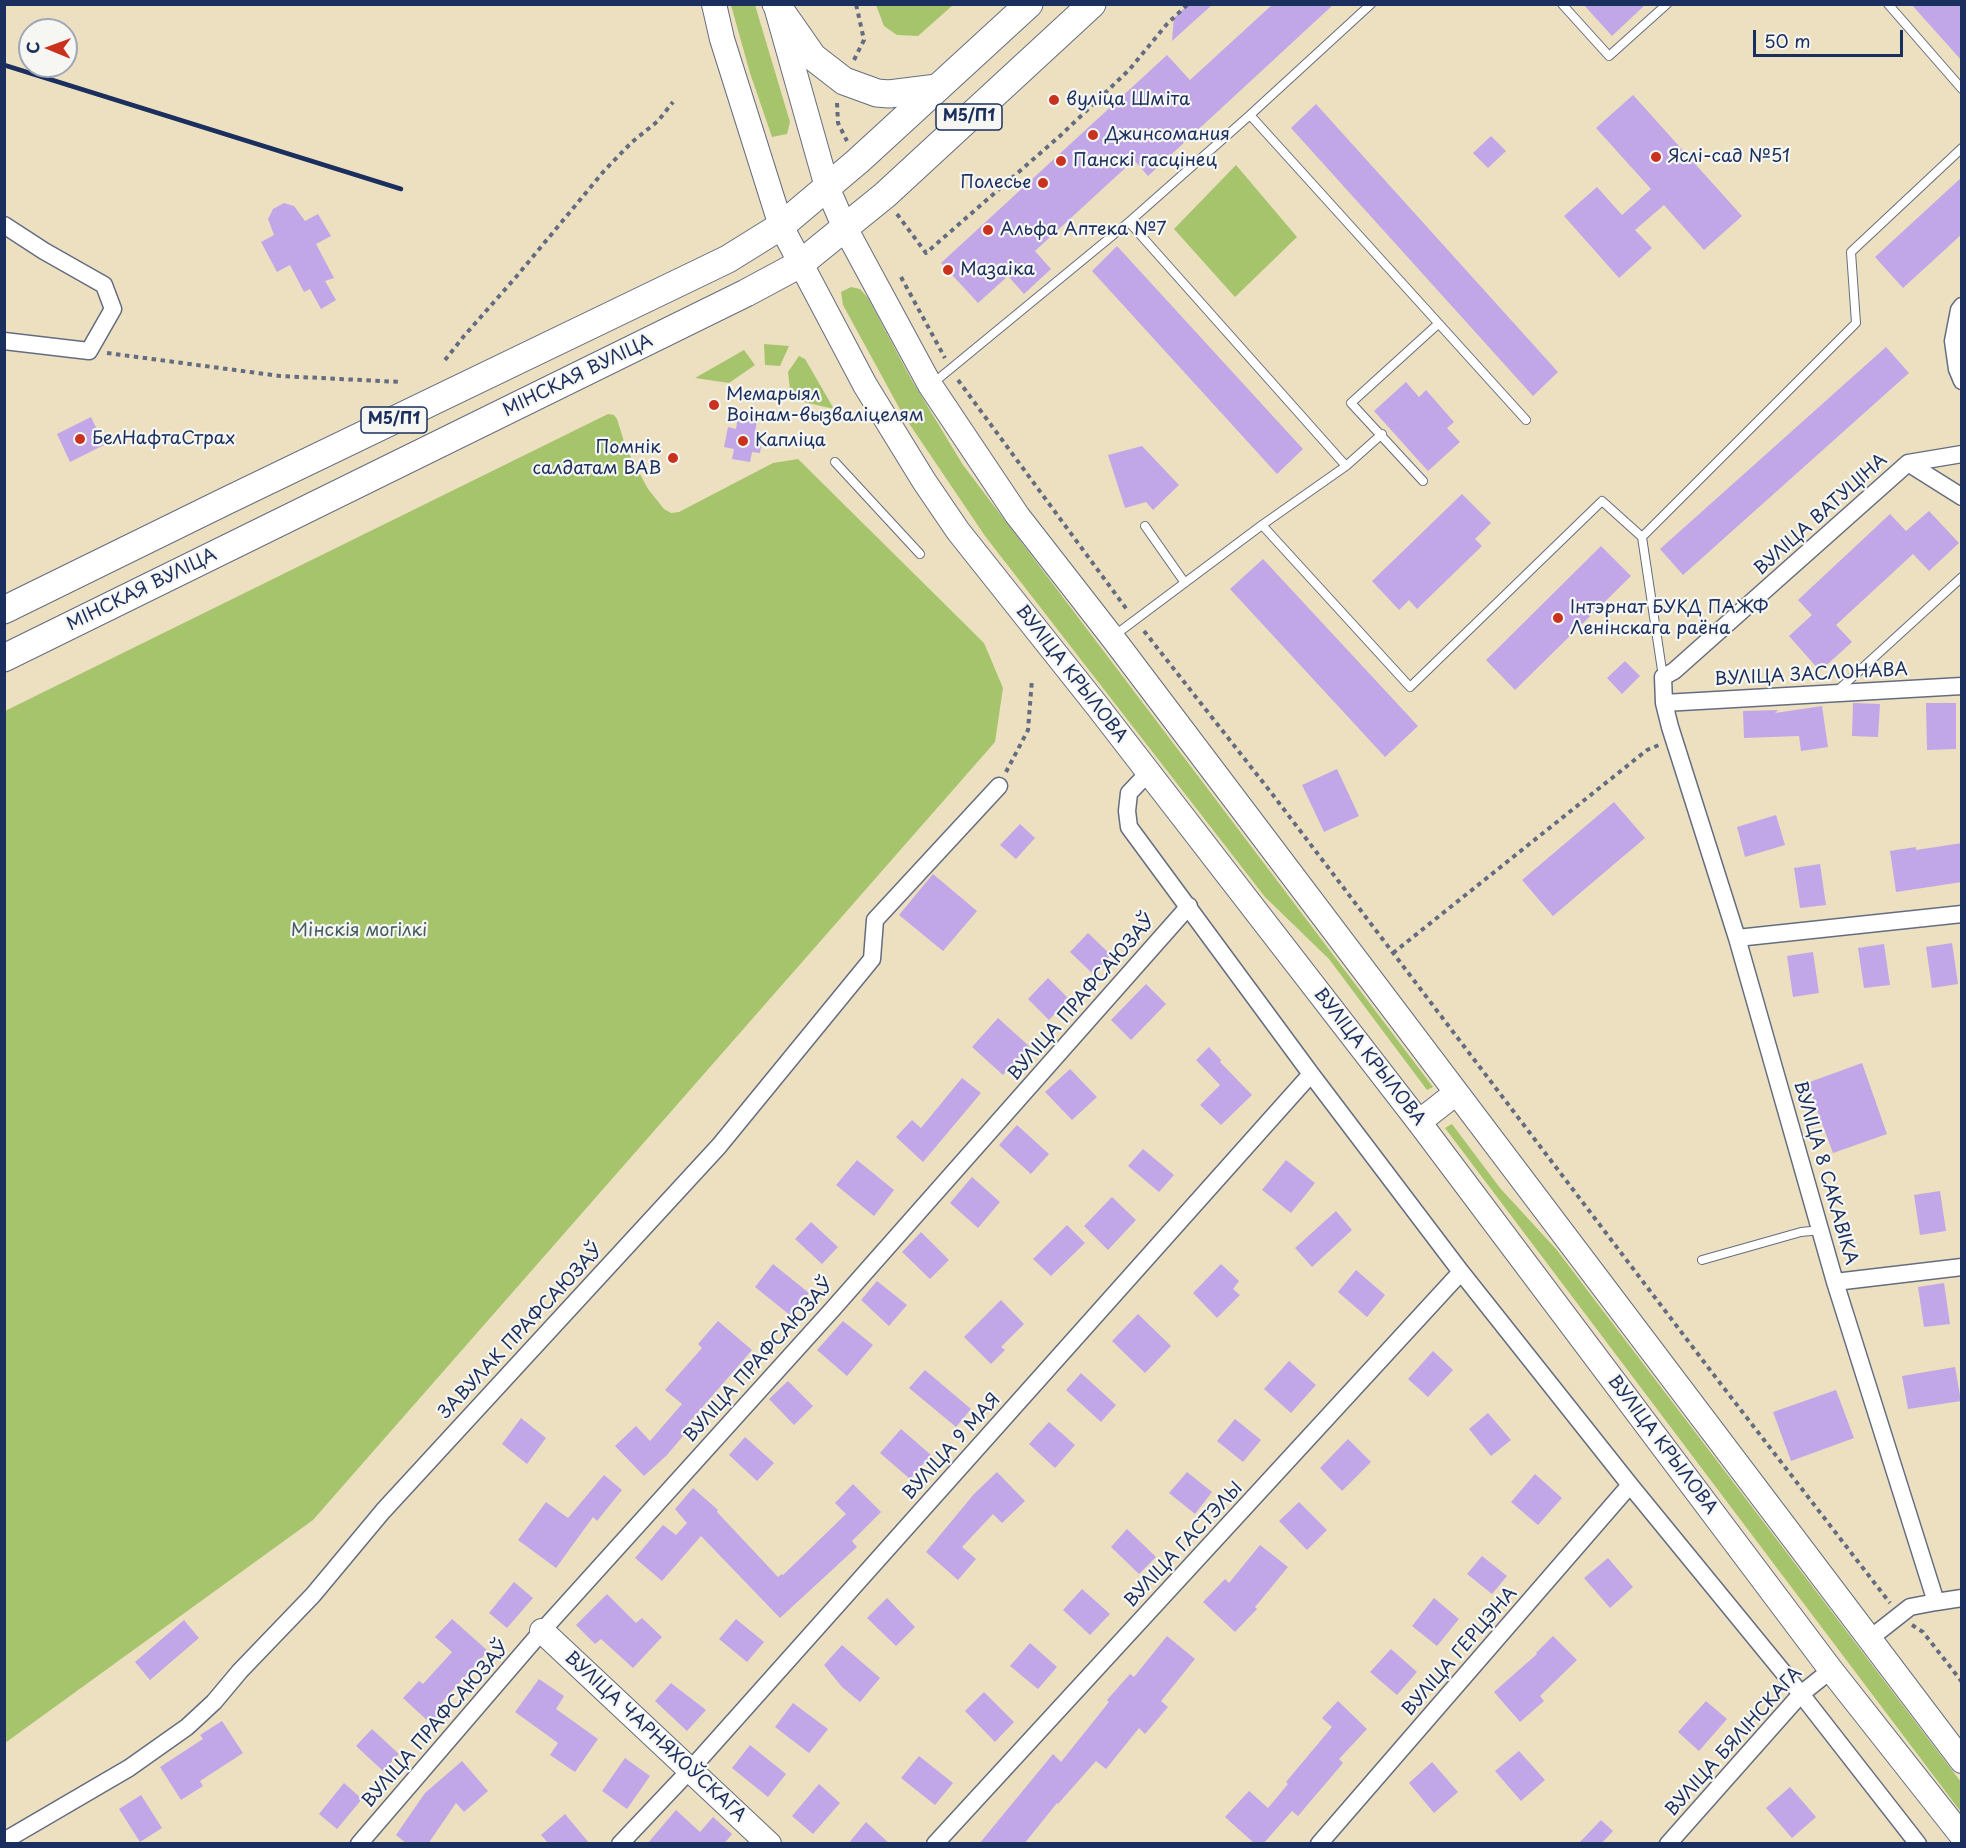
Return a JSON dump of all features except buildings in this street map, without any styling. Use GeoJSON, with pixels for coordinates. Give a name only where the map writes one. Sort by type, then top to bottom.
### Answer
{"type":"FeatureCollection","features":[{"type":"Feature","properties":{"kind":"main road","name":"ВУЛІЦА КРЫЛОВА"},"geometry":{"type":"LineString","coordinates":[[714,4],[726,51],[781,226],[865,385],[958,531],[1149,772],[1419,1122],[1831,1670],[1962,1836]]}},
{"type":"Feature","properties":{"kind":"main road"},"geometry":{"type":"LineString","coordinates":[[776,4],[813,57],[844,81],[862,89],[890,94],[937,88]]}},
{"type":"Feature","properties":{"kind":"main road"},"geometry":{"type":"LineString","coordinates":[[776,4],[827,187],[844,226],[930,385],[1017,515],[1962,1761]]}},
{"type":"Feature","properties":{"kind":"main road","name":"М5/П1"},"geometry":{"type":"LineString","coordinates":[[4,610],[728,259],[781,226],[1029,4]]}},
{"type":"Feature","properties":{"kind":"main road","name":"МІНСКАЯ ВУЛІЦА"},"geometry":{"type":"LineString","coordinates":[[4,658],[724,304],[800,264],[885,195],[1092,4]]}},
{"type":"Feature","properties":{"kind":"main road"},"geometry":{"type":"LineString","coordinates":[[1419,1122],[1456,1093]]}},
{"type":"Feature","properties":{"kind":"main road","name":"ВУЛІЦА ЧАРНЯХОЎСКАГА"},"geometry":{"type":"LineString","coordinates":[[542,1631],[769,1844]]}},
{"type":"Feature","properties":{"kind":"street"},"geometry":{"type":"LineString","coordinates":[[4,225],[104,285],[113,309],[89,351],[4,341]]}},
{"type":"Feature","properties":{"kind":"street"},"geometry":{"type":"LineString","coordinates":[[1962,306],[1959,310],[1953,341],[1957,369],[1962,381]]}},
{"type":"Feature","properties":{"kind":"street","name":"ВУЛІЦА ВАТУЦІНА"},"geometry":{"type":"LineString","coordinates":[[1663,677],[1674,671],[1908,463],[1962,454]]}},
{"type":"Feature","properties":{"kind":"street"},"geometry":{"type":"LineString","coordinates":[[1908,463],[1962,497]]}},
{"type":"Feature","properties":{"kind":"street","name":"ВУЛІЦА 8 САКАВІКА"},"geometry":{"type":"LineString","coordinates":[[1663,677],[1664,703],[1673,739],[1737,938],[1835,1282],[1936,1602]]}},
{"type":"Feature","properties":{"kind":"street","name":"ВУЛІЦА ЗАСЛОНАВА"},"geometry":{"type":"LineString","coordinates":[[1664,703],[1962,686]]}},
{"type":"Feature","properties":{"kind":"street"},"geometry":{"type":"LineString","coordinates":[[1149,772],[1129,793],[1126,811],[1129,827],[1311,1074],[1461,1272],[1630,1485],[1801,1694],[1918,1844]]}},
{"type":"Feature","properties":{"kind":"street","name":"ЗАВУЛАК ПРАФСАЮЗАЎ"},"geometry":{"type":"LineString","coordinates":[[4,1841],[129,1768],[187,1727],[214,1702],[240,1671],[313,1595],[383,1511],[719,1146],[872,959],[875,920],[999,786]]}},
{"type":"Feature","properties":{"kind":"street","name":"ВУЛІЦА ПРАФСАЮЗАЎ"},"geometry":{"type":"LineString","coordinates":[[359,1844],[542,1631],[831,1311],[1189,906]]}},
{"type":"Feature","properties":{"kind":"street"},"geometry":{"type":"LineString","coordinates":[[1737,938],[1962,914]]}},
{"type":"Feature","properties":{"kind":"street","name":"ВУЛІЦА 9 МАЯ"},"geometry":{"type":"LineString","coordinates":[[621,1844],[690,1770],[1311,1074]]}},
{"type":"Feature","properties":{"kind":"street"},"geometry":{"type":"LineString","coordinates":[[1835,1282],[1962,1267]]}},
{"type":"Feature","properties":{"kind":"street","name":"ВУЛІЦА ГАСТЭЛЫ"},"geometry":{"type":"LineString","coordinates":[[934,1844],[1461,1272]]}},
{"type":"Feature","properties":{"kind":"street","name":"ВУЛІЦА ГЕРЦЭНА"},"geometry":{"type":"LineString","coordinates":[[1319,1844],[1630,1485]]}},
{"type":"Feature","properties":{"kind":"street"},"geometry":{"type":"LineString","coordinates":[[1868,1640],[1910,1607],[1962,1598]]}},
{"type":"Feature","properties":{"kind":"street","name":"ВУЛІЦА БЯЛІНСКАГА"},"geometry":{"type":"LineString","coordinates":[[1668,1844],[1801,1694],[1831,1670]]}},
{"type":"Feature","properties":{"kind":"lane"},"geometry":{"type":"LineString","coordinates":[[930,385],[1129,222],[1371,4]]}},
{"type":"Feature","properties":{"kind":"lane"},"geometry":{"type":"LineString","coordinates":[[1562,4],[1610,56],[1667,4]]}},
{"type":"Feature","properties":{"kind":"lane"},"geometry":{"type":"LineString","coordinates":[[1888,4],[1962,89]]}},
{"type":"Feature","properties":{"kind":"lane"},"geometry":{"type":"LineString","coordinates":[[1250,115],[1526,420]]}},
{"type":"Feature","properties":{"kind":"lane"},"geometry":{"type":"LineString","coordinates":[[1642,537],[1856,323],[1851,252],[1962,148]]}},
{"type":"Feature","properties":{"kind":"lane"},"geometry":{"type":"LineString","coordinates":[[1129,222],[1346,466]]}},
{"type":"Feature","properties":{"kind":"lane"},"geometry":{"type":"LineString","coordinates":[[1423,481],[1351,403],[1438,324]]}},
{"type":"Feature","properties":{"kind":"lane"},"geometry":{"type":"LineString","coordinates":[[1112,638],[1262,525],[1346,466],[1382,434]]}},
{"type":"Feature","properties":{"kind":"lane"},"geometry":{"type":"LineString","coordinates":[[835,462],[921,554]]}},
{"type":"Feature","properties":{"kind":"lane"},"geometry":{"type":"LineString","coordinates":[[1262,525],[1410,687],[1602,501],[1642,537],[1663,677]]}},
{"type":"Feature","properties":{"kind":"lane"},"geometry":{"type":"LineString","coordinates":[[1144,526],[1185,583]]}},
{"type":"Feature","properties":{"kind":"lane"},"geometry":{"type":"LineString","coordinates":[[1836,692],[1962,577]]}},
{"type":"Feature","properties":{"kind":"lane"},"geometry":{"type":"LineString","coordinates":[[1702,1260],[1800,1232],[1821,1230]]}},
{"type":"Feature","properties":{"kind":"path"},"geometry":{"type":"LineString","coordinates":[[850,68],[864,40],[855,4]]}},
{"type":"Feature","properties":{"kind":"path"},"geometry":{"type":"LineString","coordinates":[[897,213],[926,253],[1061,135],[1129,70],[1167,24],[1188,4]]}},
{"type":"Feature","properties":{"kind":"path"},"geometry":{"type":"LineString","coordinates":[[838,98],[836,107],[838,123],[851,150]]}},
{"type":"Feature","properties":{"kind":"path"},"geometry":{"type":"LineString","coordinates":[[445,360],[516,278],[603,171],[632,142],[658,121],[673,102]]}},
{"type":"Feature","properties":{"kind":"path"},"geometry":{"type":"LineString","coordinates":[[901,277],[950,369],[1136,621],[1273,795],[1899,1615],[1923,1632],[1962,1682]]}},
{"type":"Feature","properties":{"kind":"path"},"geometry":{"type":"LineString","coordinates":[[89,351],[280,376],[401,382]]}},
{"type":"Feature","properties":{"kind":"path"},"geometry":{"type":"LineString","coordinates":[[999,786],[1028,730],[1032,679]]}},
{"type":"Feature","properties":{"kind":"path"},"geometry":{"type":"LineString","coordinates":[[1393,953],[1647,750],[1673,739]]}},
{"type":"Feature","properties":{"kind":"green space"},"geometry":{"type":"Polygon","coordinates":[[[876,4],[953,5],[918,36],[897,35],[884,26],[876,4]]]}},
{"type":"Feature","properties":{"kind":"green space"},"geometry":{"type":"Polygon","coordinates":[[[731,5],[755,5],[790,122],[787,134],[772,137],[750,73],[731,5]]]}},
{"type":"Feature","properties":{"kind":"green space"},"geometry":{"type":"Polygon","coordinates":[[[1236,165],[1297,237],[1235,297],[1174,229],[1236,165]]]}},
{"type":"Feature","properties":{"kind":"green space"},"geometry":{"type":"Polygon","coordinates":[[[851,287],[860,289],[868,298],[911,379],[963,465],[1433,1087],[1427,1090],[1329,959],[1265,897],[985,536],[902,413],[843,305],[841,292],[851,287]]]}},
{"type":"Feature","properties":{"kind":"green space"},"geometry":{"type":"Polygon","coordinates":[[[764,344],[789,346],[780,366],[765,365],[764,344]]]}},
{"type":"Feature","properties":{"kind":"green space"},"geometry":{"type":"Polygon","coordinates":[[[744,350],[755,365],[729,383],[695,378],[744,350]]]}},
{"type":"Feature","properties":{"kind":"green space"},"geometry":{"type":"Polygon","coordinates":[[[799,356],[805,359],[834,409],[791,399],[788,372],[799,356]]]}},
{"type":"Feature","properties":{"kind":"green space","name":"Мінскія могілкі"},"geometry":{"type":"Polygon","coordinates":[[[608,414],[614,415],[617,419],[626,448],[648,489],[664,509],[671,513],[679,512],[773,463],[798,459],[984,643],[1003,688],[995,742],[313,1520],[5,1743],[5,711],[608,414]]]}},
{"type":"Feature","properties":{"kind":"green space"},"geometry":{"type":"Polygon","coordinates":[[[1452,1124],[1500,1188],[1556,1249],[1961,1782],[1961,1812],[1445,1128],[1452,1124]]]}},
{"type":"Feature","properties":{"kind":"railway"},"geometry":{"type":"LineString","coordinates":[[4,65],[401,189]]}},
{"type":"Feature","properties":{"kind":"place","name":"вуліца Шміта"},"geometry":{"type":"Point","coordinates":[1054,100]}},
{"type":"Feature","properties":{"kind":"place","name":"Джинсомания"},"geometry":{"type":"Point","coordinates":[1093,135]}},
{"type":"Feature","properties":{"kind":"place","name":"Яслі-сад №51"},"geometry":{"type":"Point","coordinates":[1656,157]}},
{"type":"Feature","properties":{"kind":"place","name":"Панскі гасцінец"},"geometry":{"type":"Point","coordinates":[1061,161]}},
{"type":"Feature","properties":{"kind":"place","name":"Полесье"},"geometry":{"type":"Point","coordinates":[1043,183]}},
{"type":"Feature","properties":{"kind":"place","name":"Альфа Аптека №7"},"geometry":{"type":"Point","coordinates":[988,230]}},
{"type":"Feature","properties":{"kind":"place","name":"Мазаіка"},"geometry":{"type":"Point","coordinates":[948,270]}},
{"type":"Feature","properties":{"kind":"place","name":"Мемарыял Воінам-вызваліцелям"},"geometry":{"type":"Point","coordinates":[714,405]}},
{"type":"Feature","properties":{"kind":"place","name":"БелНафтаСтрах"},"geometry":{"type":"Point","coordinates":[80,439]}},
{"type":"Feature","properties":{"kind":"place","name":"Капліца"},"geometry":{"type":"Point","coordinates":[743,441]}},
{"type":"Feature","properties":{"kind":"place","name":"Помнік салдатам ВАВ"},"geometry":{"type":"Point","coordinates":[673,458]}},
{"type":"Feature","properties":{"kind":"place","name":"Інтэрнат БУКД ПАЖФ Ленінскага раёна"},"geometry":{"type":"Point","coordinates":[1558,618]}}]}
